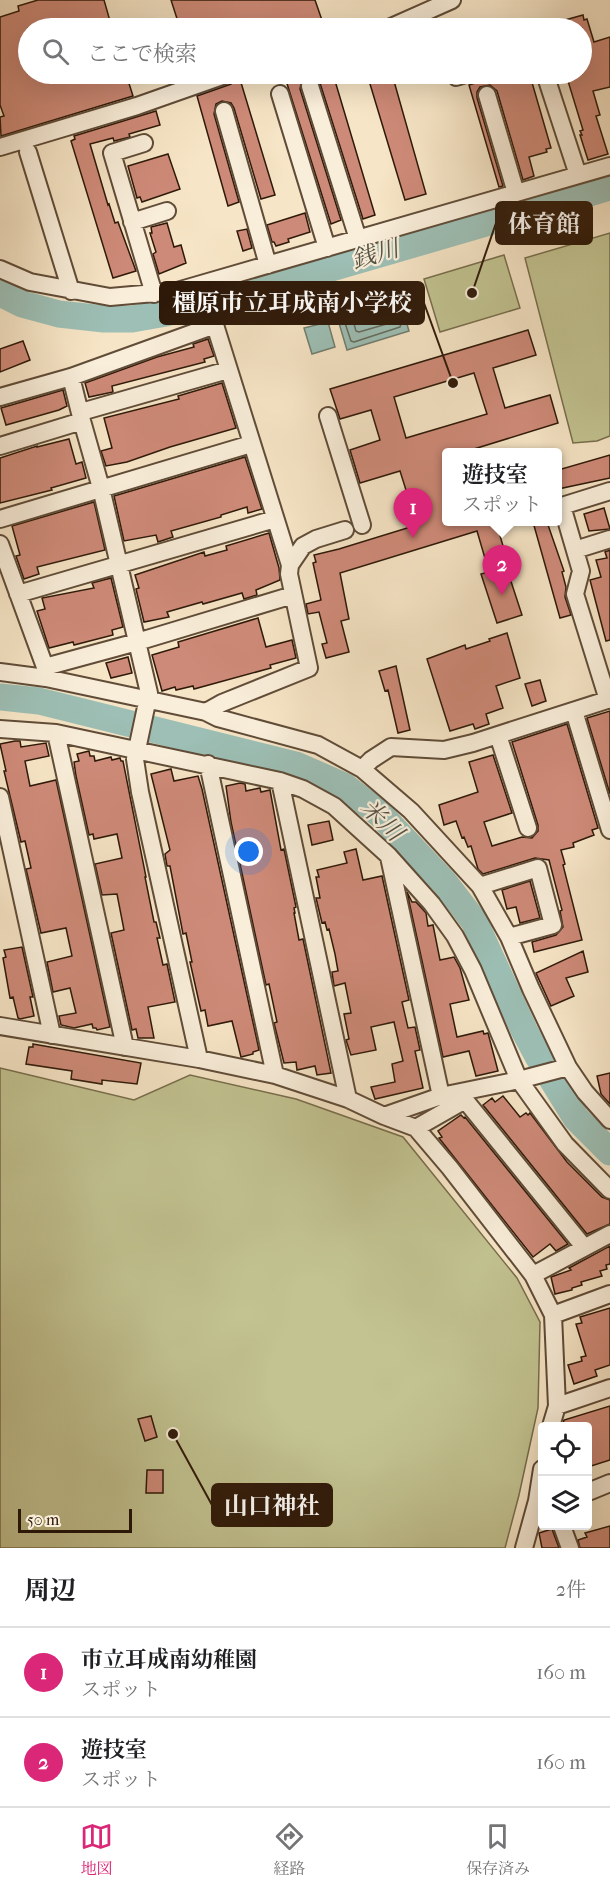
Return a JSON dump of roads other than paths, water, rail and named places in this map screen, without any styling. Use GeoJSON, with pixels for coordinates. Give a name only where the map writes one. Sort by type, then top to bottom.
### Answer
{"type":"FeatureCollection","features":[{"type":"Feature","properties":{"kind":"street"},"geometry":{"type":"LineString","coordinates":[[412,18],[452,0]]}},
{"type":"Feature","properties":{"kind":"street"},"geometry":{"type":"LineString","coordinates":[[0,147],[137,106],[200,84]]}},
{"type":"Feature","properties":{"kind":"street"},"geometry":{"type":"LineString","coordinates":[[548,84],[578,175]]}},
{"type":"Feature","properties":{"kind":"street"},"geometry":{"type":"LineString","coordinates":[[310,86],[358,239]]}},
{"type":"Feature","properties":{"kind":"street"},"geometry":{"type":"LineString","coordinates":[[280,94],[327,248]]}},
{"type":"Feature","properties":{"kind":"street"},"geometry":{"type":"LineString","coordinates":[[487,95],[516,193]]}},
{"type":"Feature","properties":{"kind":"street"},"geometry":{"type":"LineString","coordinates":[[224,111],[268,265]]}},
{"type":"Feature","properties":{"kind":"street"},"geometry":{"type":"LineString","coordinates":[[144,143],[112,153],[154,294]]}},
{"type":"Feature","properties":{"kind":"street"},"geometry":{"type":"LineString","coordinates":[[28,152],[71,291]]}},
{"type":"Feature","properties":{"kind":"street"},"geometry":{"type":"LineString","coordinates":[[0,269],[30,282],[110,297],[177,291],[610,166]]}},
{"type":"Feature","properties":{"kind":"street"},"geometry":{"type":"LineString","coordinates":[[132,222],[167,212]]}},
{"type":"Feature","properties":{"kind":"street"},"geometry":{"type":"LineString","coordinates":[[0,397],[71,377],[215,325],[290,565],[289,574],[309,668],[206,712]]}},
{"type":"Feature","properties":{"kind":"street"},"geometry":{"type":"LineString","coordinates":[[0,446],[81,417],[228,370]]}},
{"type":"Feature","properties":{"kind":"street"},"geometry":{"type":"LineString","coordinates":[[71,377],[149,693],[135,759],[140,792],[199,1059]]}},
{"type":"Feature","properties":{"kind":"street"},"geometry":{"type":"LineString","coordinates":[[328,416],[362,525]]}},
{"type":"Feature","properties":{"kind":"street"},"geometry":{"type":"LineString","coordinates":[[0,519],[251,444]]}},
{"type":"Feature","properties":{"kind":"street"},"geometry":{"type":"LineString","coordinates":[[362,769],[391,747],[444,750],[609,700],[575,594],[581,572],[562,506],[610,491]]}},
{"type":"Feature","properties":{"kind":"street"},"geometry":{"type":"LineString","coordinates":[[18,594],[275,519]]}},
{"type":"Feature","properties":{"kind":"street"},"geometry":{"type":"LineString","coordinates":[[290,565],[303,546],[316,539],[345,530]]}},
{"type":"Feature","properties":{"kind":"street"},"geometry":{"type":"LineString","coordinates":[[575,550],[610,539]]}},
{"type":"Feature","properties":{"kind":"street"},"geometry":{"type":"LineString","coordinates":[[0,544],[45,673]]}},
{"type":"Feature","properties":{"kind":"street"},"geometry":{"type":"LineString","coordinates":[[45,673],[137,642],[293,595]]}},
{"type":"Feature","properties":{"kind":"street"},"geometry":{"type":"LineString","coordinates":[[0,672],[45,673],[147,703],[206,712],[218,718],[318,745],[362,769],[411,811],[480,886],[509,937],[565,1067],[610,1120]]}},
{"type":"Feature","properties":{"kind":"street"},"geometry":{"type":"LineString","coordinates":[[574,711],[610,830]]}},
{"type":"Feature","properties":{"kind":"street"},"geometry":{"type":"LineString","coordinates":[[0,729],[56,733],[137,746],[280,781],[303,789],[334,806],[389,856],[432,904],[454,936],[473,970],[523,1079],[565,1144],[610,1190]]}},
{"type":"Feature","properties":{"kind":"street"},"geometry":{"type":"LineString","coordinates":[[56,733],[125,1047]]}},
{"type":"Feature","properties":{"kind":"street"},"geometry":{"type":"LineString","coordinates":[[498,735],[528,828]]}},
{"type":"Feature","properties":{"kind":"street"},"geometry":{"type":"LineString","coordinates":[[208,764],[275,1075]]}},
{"type":"Feature","properties":{"kind":"street"},"geometry":{"type":"LineString","coordinates":[[280,781],[348,1099]]}},
{"type":"Feature","properties":{"kind":"street"},"geometry":{"type":"LineString","coordinates":[[0,797],[52,1035]]}},
{"type":"Feature","properties":{"kind":"street"},"geometry":{"type":"LineString","coordinates":[[389,856],[441,1096]]}},
{"type":"Feature","properties":{"kind":"street"},"geometry":{"type":"LineString","coordinates":[[480,886],[538,868],[553,925],[509,937]]}},
{"type":"Feature","properties":{"kind":"street"},"geometry":{"type":"LineString","coordinates":[[0,1026],[199,1059],[275,1075],[348,1099],[416,1128],[533,1275],[553,1315],[557,1406],[552,1422]]}},
{"type":"Feature","properties":{"kind":"street"},"geometry":{"type":"LineString","coordinates":[[416,1128],[462,1097],[565,1067]]}},
{"type":"Feature","properties":{"kind":"street"},"geometry":{"type":"LineString","coordinates":[[384,1116],[441,1096],[462,1097],[584,1247]]}},
{"type":"Feature","properties":{"kind":"street"},"geometry":{"type":"LineString","coordinates":[[533,1275],[610,1234]]}},
{"type":"Feature","properties":{"kind":"street"},"geometry":{"type":"LineString","coordinates":[[553,1315],[610,1294]]}},
{"type":"Feature","properties":{"kind":"street"},"geometry":{"type":"LineString","coordinates":[[557,1406],[610,1388]]}},
{"type":"Feature","properties":{"kind":"street"},"geometry":{"type":"LineString","coordinates":[[592,1490],[610,1483]]}},
{"type":"Feature","properties":{"kind":"street"},"geometry":{"type":"LineString","coordinates":[[524,1548],[538,1507]]}},
{"type":"Feature","properties":{"kind":"street"},"geometry":{"type":"LineString","coordinates":[[563,1530],[570,1548]]}},
{"type":"Feature","properties":{"kind":"water"},"geometry":{"type":"Polygon","coordinates":[[[398,294],[409,331],[347,350],[336,313],[398,294]]]}},
{"type":"Feature","properties":{"kind":"water"},"geometry":{"type":"Polygon","coordinates":[[[328,322],[335,347],[312,354],[304,328],[328,322]]]}},
{"type":"Feature","properties":{"kind":"waterway","name":"銭川"},"geometry":{"type":"LineString","coordinates":[[0,293],[22,304],[59,314],[104,319],[132,319],[166,313],[290,280],[610,187]]}},
{"type":"Feature","properties":{"kind":"waterway","name":"米川"},"geometry":{"type":"LineString","coordinates":[[0,697],[39,701],[296,765],[344,786],[380,814],[444,882],[474,921],[539,1058],[576,1118],[610,1152]]}},
{"type":"Feature","properties":{"kind":"place","name":"体育館"},"geometry":{"type":"Point","coordinates":[472,293]}},
{"type":"Feature","properties":{"kind":"place","name":"橿原市立耳成南小学校"},"geometry":{"type":"Point","coordinates":[453,383]}},
{"type":"Feature","properties":{"kind":"place","name":"市立耳成南幼稚園"},"geometry":{"type":"Point","coordinates":[413,538]}},
{"type":"Feature","properties":{"kind":"place","name":"遊技室"},"geometry":{"type":"Point","coordinates":[502,595]}},
{"type":"Feature","properties":{"kind":"place","name":"山口神社"},"geometry":{"type":"Point","coordinates":[173,1434]}}]}
